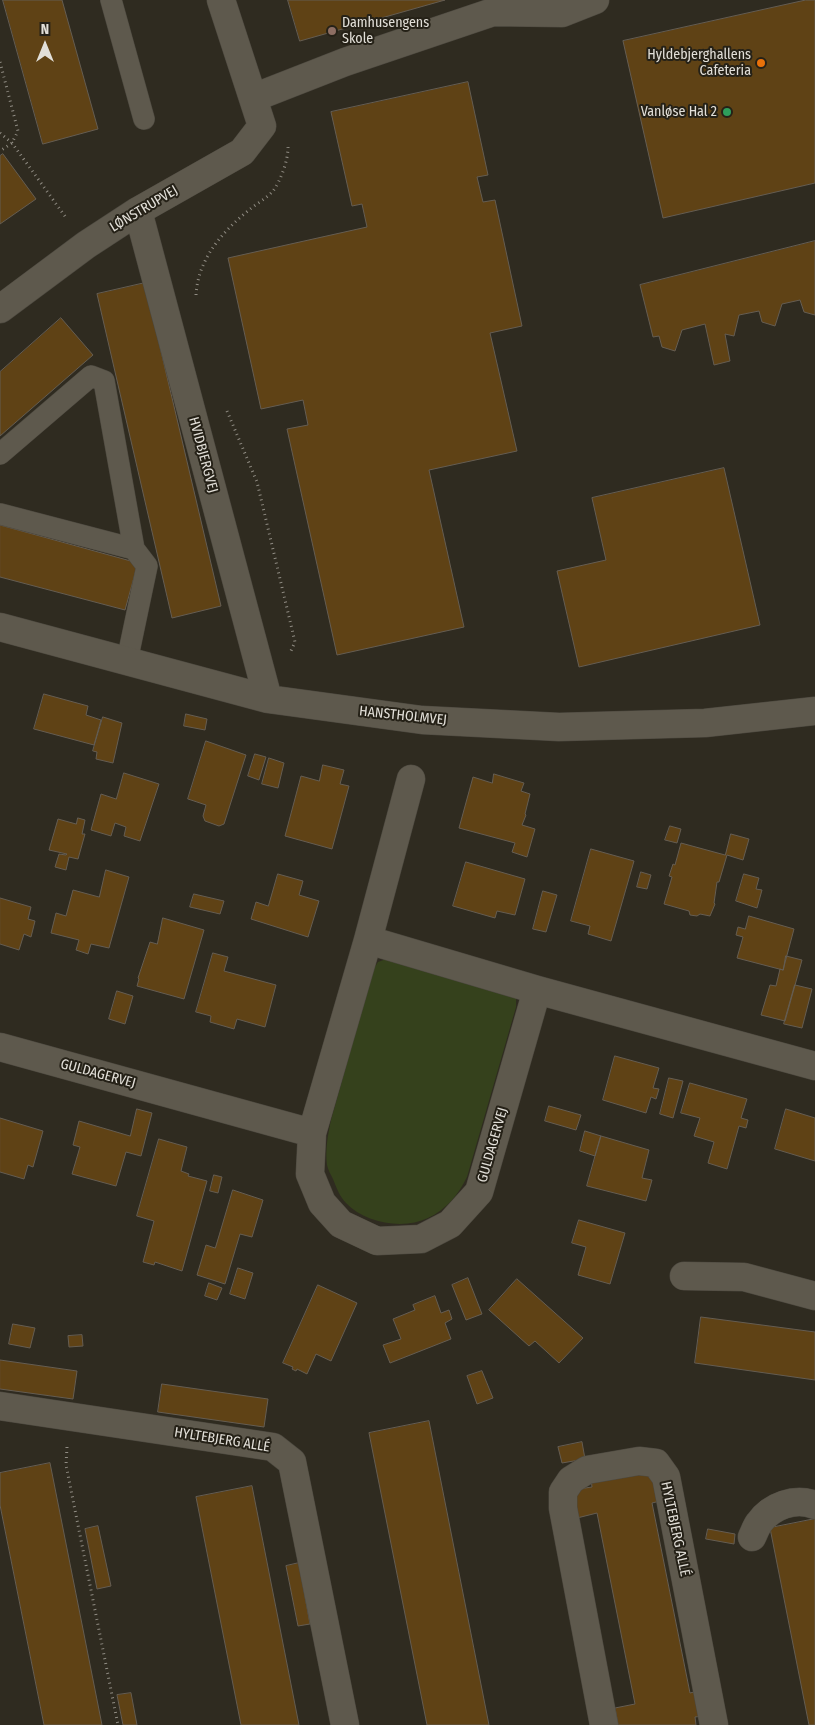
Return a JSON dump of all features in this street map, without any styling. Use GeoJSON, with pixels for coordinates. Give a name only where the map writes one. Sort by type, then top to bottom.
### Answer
{"type":"FeatureCollection","features":[{"type":"Feature","properties":{"kind":"street"},"geometry":{"type":"LineString","coordinates":[[221,0],[253,98],[345,62],[493,12],[562,13],[595,0]]}},
{"type":"Feature","properties":{"kind":"street","name":"LØNSTRUPVEJ"},"geometry":{"type":"LineString","coordinates":[[0,309],[86,245],[138,211],[242,152],[262,126],[253,98]]}},
{"type":"Feature","properties":{"kind":"street","name":"HVIDBJERGVEJ"},"geometry":{"type":"LineString","coordinates":[[138,211],[268,699]]}},
{"type":"Feature","properties":{"kind":"street","name":"HANSTHOLMVEJ"},"geometry":{"type":"LineString","coordinates":[[0,627],[268,699],[422,720],[559,727],[705,723],[815,711]]}},
{"type":"Feature","properties":{"kind":"street","name":"GULDAGERVEJ"},"geometry":{"type":"LineString","coordinates":[[411,778],[368,940],[312,1133],[310,1174],[322,1203],[341,1224],[378,1241],[421,1239],[450,1224],[479,1192],[537,990]]}},
{"type":"Feature","properties":{"kind":"street"},"geometry":{"type":"LineString","coordinates":[[368,940],[537,990],[815,1066]]}},
{"type":"Feature","properties":{"kind":"street","name":"GULDAGERVEJ"},"geometry":{"type":"LineString","coordinates":[[0,1047],[312,1133]]}},
{"type":"Feature","properties":{"kind":"street"},"geometry":{"type":"LineString","coordinates":[[684,1276],[744,1277],[815,1296]]}},
{"type":"Feature","properties":{"kind":"street","name":"HYLTEBJERG ALLÉ"},"geometry":{"type":"LineString","coordinates":[[0,1406],[273,1447],[292,1462],[345,1725]]}},
{"type":"Feature","properties":{"kind":"street","name":"HYLTEBJERG ALLÉ"},"geometry":{"type":"LineString","coordinates":[[604,1725],[563,1508],[563,1492],[571,1480],[587,1470],[638,1461],[656,1463],[666,1477],[714,1725]]}},
{"type":"Feature","properties":{"kind":"street"},"geometry":{"type":"LineString","coordinates":[[752,1537],[758,1523],[768,1513],[781,1505],[796,1502],[815,1506]]}},
{"type":"Feature","properties":{"kind":"lane"},"geometry":{"type":"LineString","coordinates":[[112,0],[144,119]]}},
{"type":"Feature","properties":{"kind":"lane"},"geometry":{"type":"LineString","coordinates":[[0,454],[91,376],[104,381],[134,549],[147,566],[127,661]]}},
{"type":"Feature","properties":{"kind":"lane"},"geometry":{"type":"LineString","coordinates":[[0,514],[134,549]]}},
{"type":"Feature","properties":{"kind":"path"},"geometry":{"type":"LineString","coordinates":[[0,62],[18,132],[12,142],[0,151]]}},
{"type":"Feature","properties":{"kind":"path"},"geometry":{"type":"LineString","coordinates":[[0,133],[12,142],[86,245]]}},
{"type":"Feature","properties":{"kind":"path"},"geometry":{"type":"LineString","coordinates":[[196,298],[196,282],[205,260],[218,239],[237,220],[273,191],[282,174],[288,154],[288,139]]}},
{"type":"Feature","properties":{"kind":"path"},"geometry":{"type":"LineString","coordinates":[[226,409],[257,482],[295,642],[268,699]]}},
{"type":"Feature","properties":{"kind":"path"},"geometry":{"type":"LineString","coordinates":[[70,1416],[66,1465],[118,1725]]}},
{"type":"Feature","properties":{"kind":"green space"},"geometry":{"type":"Polygon","coordinates":[[[389,958],[508,990],[516,998],[516,1007],[467,1177],[456,1196],[441,1210],[428,1218],[407,1224],[374,1220],[354,1210],[340,1195],[328,1169],[326,1159],[331,1120],[373,970],[378,962],[389,958]]]}},
{"type":"Feature","properties":{"kind":"building"},"geometry":{"type":"Polygon","coordinates":[[[3,0],[62,0],[98,129],[43,144],[3,0]]]}},
{"type":"Feature","properties":{"kind":"building"},"geometry":{"type":"Polygon","coordinates":[[[288,0],[445,0],[300,41],[288,0]]]}},
{"type":"Feature","properties":{"kind":"building","name":"Vanløse Hal 2"},"geometry":{"type":"Polygon","coordinates":[[[806,0],[815,0],[815,183],[663,218],[623,41],[806,0]]]}},
{"type":"Feature","properties":{"kind":"building"},"geometry":{"type":"Polygon","coordinates":[[[468,82],[488,175],[477,177],[483,202],[495,200],[522,326],[490,333],[517,451],[429,470],[464,627],[337,655],[287,429],[308,425],[303,400],[261,409],[228,258],[367,227],[362,204],[352,206],[331,112],[468,82]]]}},
{"type":"Feature","properties":{"kind":"building"},"geometry":{"type":"Polygon","coordinates":[[[3,154],[36,199],[0,224],[0,156],[3,154]]]}},
{"type":"Feature","properties":{"kind":"building"},"geometry":{"type":"Polygon","coordinates":[[[815,241],[815,315],[804,312],[800,300],[782,304],[775,326],[762,322],[759,311],[739,315],[734,336],[725,334],[730,361],[714,365],[705,324],[682,330],[675,351],[662,347],[659,336],[653,337],[640,285],[815,241]]]}},
{"type":"Feature","properties":{"kind":"building"},"geometry":{"type":"Polygon","coordinates":[[[145,283],[221,606],[172,618],[97,294],[145,283]]]}},
{"type":"Feature","properties":{"kind":"building"},"geometry":{"type":"Polygon","coordinates":[[[61,318],[93,355],[0,436],[0,372],[61,318]]]}},
{"type":"Feature","properties":{"kind":"building"},"geometry":{"type":"Polygon","coordinates":[[[724,468],[760,625],[579,667],[557,571],[606,560],[592,498],[724,468]]]}},
{"type":"Feature","properties":{"kind":"building"},"geometry":{"type":"Polygon","coordinates":[[[0,525],[138,563],[125,610],[0,577],[0,525]]]}},
{"type":"Feature","properties":{"kind":"building"},"geometry":{"type":"Polygon","coordinates":[[[44,694],[88,706],[86,715],[101,720],[94,745],[34,729],[44,694]]]}},
{"type":"Feature","properties":{"kind":"building"},"geometry":{"type":"Polygon","coordinates":[[[186,714],[207,719],[205,730],[184,726],[186,714]]]}},
{"type":"Feature","properties":{"kind":"building"},"geometry":{"type":"Polygon","coordinates":[[[103,717],[122,723],[113,763],[96,759],[97,752],[93,751],[103,717]]]}},
{"type":"Feature","properties":{"kind":"building"},"geometry":{"type":"Polygon","coordinates":[[[206,741],[246,755],[224,824],[219,826],[205,821],[203,816],[206,805],[188,799],[206,741]]]}},
{"type":"Feature","properties":{"kind":"building"},"geometry":{"type":"Polygon","coordinates":[[[255,754],[266,757],[259,780],[248,776],[255,754]]]}},
{"type":"Feature","properties":{"kind":"building"},"geometry":{"type":"Polygon","coordinates":[[[269,758],[284,763],[278,788],[262,784],[269,758]]]}},
{"type":"Feature","properties":{"kind":"building"},"geometry":{"type":"Polygon","coordinates":[[[323,765],[344,770],[340,784],[349,786],[332,849],[285,836],[301,776],[319,781],[323,765]]]}},
{"type":"Feature","properties":{"kind":"building"},"geometry":{"type":"Polygon","coordinates":[[[124,773],[159,784],[140,841],[124,836],[126,827],[115,823],[111,836],[91,830],[101,794],[116,799],[124,773]]]}},
{"type":"Feature","properties":{"kind":"building"},"geometry":{"type":"Polygon","coordinates":[[[494,774],[524,783],[521,791],[530,794],[522,825],[535,829],[527,857],[512,852],[515,843],[459,828],[473,777],[492,783],[494,774]]]}},
{"type":"Feature","properties":{"kind":"building"},"geometry":{"type":"Polygon","coordinates":[[[78,818],[85,820],[82,834],[85,834],[78,859],[69,857],[66,870],[55,867],[59,854],[67,854],[49,850],[58,819],[76,824],[78,818]]]}},
{"type":"Feature","properties":{"kind":"building"},"geometry":{"type":"Polygon","coordinates":[[[670,826],[681,829],[677,843],[665,840],[670,826]]]}},
{"type":"Feature","properties":{"kind":"building"},"geometry":{"type":"Polygon","coordinates":[[[731,834],[749,839],[743,860],[727,855],[719,882],[717,882],[715,904],[710,916],[690,915],[689,911],[664,904],[672,877],[669,876],[673,864],[675,865],[681,843],[725,855],[731,834]]]}},
{"type":"Feature","properties":{"kind":"building"},"geometry":{"type":"Polygon","coordinates":[[[591,849],[634,861],[611,941],[588,934],[590,926],[571,921],[591,849]]]}},
{"type":"Feature","properties":{"kind":"building"},"geometry":{"type":"Polygon","coordinates":[[[466,862],[525,879],[515,915],[497,911],[495,918],[453,906],[466,862]]]}},
{"type":"Feature","properties":{"kind":"building"},"geometry":{"type":"Polygon","coordinates":[[[106,870],[129,877],[109,948],[91,944],[88,954],[76,950],[79,940],[51,933],[56,913],[66,916],[73,890],[99,897],[106,870]]]}},
{"type":"Feature","properties":{"kind":"building"},"geometry":{"type":"Polygon","coordinates":[[[641,872],[651,875],[647,889],[637,887],[641,872]]]}},
{"type":"Feature","properties":{"kind":"building"},"geometry":{"type":"Polygon","coordinates":[[[278,874],[303,881],[299,895],[319,901],[308,937],[251,919],[256,902],[268,906],[278,874]]]}},
{"type":"Feature","properties":{"kind":"building"},"geometry":{"type":"Polygon","coordinates":[[[744,874],[759,878],[756,889],[762,890],[757,908],[736,901],[744,874]]]}},
{"type":"Feature","properties":{"kind":"building"},"geometry":{"type":"Polygon","coordinates":[[[543,891],[557,895],[546,932],[533,929],[543,891]]]}},
{"type":"Feature","properties":{"kind":"building"},"geometry":{"type":"Polygon","coordinates":[[[194,894],[224,901],[220,914],[190,907],[194,894]]]}},
{"type":"Feature","properties":{"kind":"building"},"geometry":{"type":"Polygon","coordinates":[[[0,898],[31,907],[28,919],[35,921],[31,937],[24,934],[19,950],[0,944],[0,898]]]}},
{"type":"Feature","properties":{"kind":"building"},"geometry":{"type":"Polygon","coordinates":[[[749,916],[794,929],[783,970],[737,958],[743,937],[736,935],[738,927],[745,929],[749,916]]]}},
{"type":"Feature","properties":{"kind":"building"},"geometry":{"type":"Polygon","coordinates":[[[163,918],[204,930],[184,999],[137,986],[150,942],[157,944],[163,918]]]}},
{"type":"Feature","properties":{"kind":"building"},"geometry":{"type":"Polygon","coordinates":[[[213,953],[228,957],[224,971],[276,985],[265,1027],[237,1019],[234,1029],[210,1022],[211,1016],[196,1012],[213,953]]]}},
{"type":"Feature","properties":{"kind":"building"},"geometry":{"type":"Polygon","coordinates":[[[786,956],[802,960],[785,1021],[761,1015],[770,985],[776,986],[780,969],[783,970],[786,956]]]}},
{"type":"Feature","properties":{"kind":"building"},"geometry":{"type":"Polygon","coordinates":[[[795,985],[812,989],[802,1028],[784,1024],[795,985]]]}},
{"type":"Feature","properties":{"kind":"building"},"geometry":{"type":"Polygon","coordinates":[[[117,991],[133,996],[125,1024],[109,1019],[117,991]]]}},
{"type":"Feature","properties":{"kind":"building"},"geometry":{"type":"Polygon","coordinates":[[[615,1056],[659,1068],[653,1088],[659,1089],[656,1099],[651,1097],[646,1113],[603,1100],[615,1056]]]}},
{"type":"Feature","properties":{"kind":"building"},"geometry":{"type":"Polygon","coordinates":[[[669,1078],[683,1081],[673,1118],[660,1114],[669,1078]]]}},
{"type":"Feature","properties":{"kind":"building"},"geometry":{"type":"Polygon","coordinates":[[[690,1083],[747,1099],[741,1118],[748,1120],[746,1128],[739,1126],[727,1169],[708,1163],[714,1142],[694,1136],[700,1118],[681,1113],[690,1083]]]}},
{"type":"Feature","properties":{"kind":"building"},"geometry":{"type":"Polygon","coordinates":[[[549,1106],[581,1115],[576,1130],[545,1121],[549,1106]]]}},
{"type":"Feature","properties":{"kind":"building"},"geometry":{"type":"Polygon","coordinates":[[[137,1109],[152,1113],[141,1156],[126,1152],[116,1186],[72,1174],[80,1147],[73,1145],[79,1121],[130,1136],[137,1109]]]}},
{"type":"Feature","properties":{"kind":"building"},"geometry":{"type":"Polygon","coordinates":[[[786,1109],[815,1118],[815,1161],[775,1149],[786,1109]]]}},
{"type":"Feature","properties":{"kind":"building"},"geometry":{"type":"Polygon","coordinates":[[[0,1118],[43,1131],[33,1167],[28,1165],[24,1179],[0,1172],[0,1118]]]}},
{"type":"Feature","properties":{"kind":"building"},"geometry":{"type":"Polygon","coordinates":[[[585,1131],[601,1136],[595,1156],[580,1151],[585,1131]]]}},
{"type":"Feature","properties":{"kind":"building"},"geometry":{"type":"Polygon","coordinates":[[[601,1136],[649,1150],[642,1178],[652,1180],[646,1201],[587,1186],[601,1136]]]}},
{"type":"Feature","properties":{"kind":"building"},"geometry":{"type":"Polygon","coordinates":[[[159,1139],[187,1147],[181,1171],[189,1174],[188,1176],[207,1181],[182,1271],[155,1262],[154,1265],[143,1262],[154,1221],[137,1216],[159,1139]]]}},
{"type":"Feature","properties":{"kind":"building"},"geometry":{"type":"Polygon","coordinates":[[[214,1175],[222,1177],[218,1193],[210,1191],[214,1175]]]}},
{"type":"Feature","properties":{"kind":"building"},"geometry":{"type":"Polygon","coordinates":[[[233,1190],[263,1200],[252,1237],[240,1234],[225,1284],[197,1275],[206,1245],[215,1248],[233,1190]]]}},
{"type":"Feature","properties":{"kind":"building"},"geometry":{"type":"Polygon","coordinates":[[[579,1220],[625,1233],[610,1284],[578,1275],[586,1247],[572,1243],[579,1220]]]}},
{"type":"Feature","properties":{"kind":"building"},"geometry":{"type":"Polygon","coordinates":[[[238,1268],[253,1273],[245,1299],[230,1294],[238,1268]]]}},
{"type":"Feature","properties":{"kind":"building"},"geometry":{"type":"Polygon","coordinates":[[[468,1278],[482,1314],[466,1320],[452,1285],[468,1278]]]}},
{"type":"Feature","properties":{"kind":"building"},"geometry":{"type":"Polygon","coordinates":[[[517,1279],[583,1338],[559,1363],[535,1341],[529,1346],[489,1310],[517,1279]]]}},
{"type":"Feature","properties":{"kind":"building"},"geometry":{"type":"Polygon","coordinates":[[[209,1283],[222,1288],[217,1300],[205,1296],[209,1283]]]}},
{"type":"Feature","properties":{"kind":"building"},"geometry":{"type":"Polygon","coordinates":[[[318,1285],[357,1303],[331,1361],[316,1354],[307,1374],[297,1369],[296,1371],[292,1369],[293,1367],[283,1363],[318,1285]]]}},
{"type":"Feature","properties":{"kind":"building"},"geometry":{"type":"Polygon","coordinates":[[[435,1296],[441,1313],[449,1310],[452,1319],[445,1323],[451,1339],[390,1363],[383,1345],[401,1339],[393,1319],[415,1310],[413,1305],[435,1296]]]}},
{"type":"Feature","properties":{"kind":"building"},"geometry":{"type":"Polygon","coordinates":[[[701,1317],[815,1332],[815,1380],[695,1363],[701,1317]]]}},
{"type":"Feature","properties":{"kind":"building"},"geometry":{"type":"Polygon","coordinates":[[[13,1324],[35,1328],[30,1348],[9,1344],[13,1324]]]}},
{"type":"Feature","properties":{"kind":"building"},"geometry":{"type":"Polygon","coordinates":[[[82,1335],[83,1346],[69,1347],[68,1336],[82,1335]]]}},
{"type":"Feature","properties":{"kind":"building"},"geometry":{"type":"Polygon","coordinates":[[[0,1360],[77,1371],[73,1399],[0,1389],[0,1360]]]}},
{"type":"Feature","properties":{"kind":"building"},"geometry":{"type":"Polygon","coordinates":[[[482,1371],[493,1398],[477,1404],[467,1376],[482,1371]]]}},
{"type":"Feature","properties":{"kind":"building"},"geometry":{"type":"Polygon","coordinates":[[[162,1384],[268,1399],[264,1427],[158,1412],[162,1384]]]}},
{"type":"Feature","properties":{"kind":"building"},"geometry":{"type":"Polygon","coordinates":[[[429,1421],[489,1725],[427,1725],[369,1433],[429,1421]]]}},
{"type":"Feature","properties":{"kind":"building"},"geometry":{"type":"Polygon","coordinates":[[[582,1442],[585,1459],[562,1463],[558,1447],[582,1442]]]}},
{"type":"Feature","properties":{"kind":"building"},"geometry":{"type":"Polygon","coordinates":[[[50,1463],[102,1725],[44,1725],[0,1505],[0,1473],[50,1463]]]}},
{"type":"Feature","properties":{"kind":"building"},"geometry":{"type":"Polygon","coordinates":[[[646,1469],[654,1474],[660,1501],[652,1503],[690,1693],[698,1691],[703,1716],[695,1717],[696,1725],[618,1725],[615,1708],[635,1704],[597,1513],[577,1518],[572,1490],[592,1487],[591,1479],[646,1469]]]}},
{"type":"Feature","properties":{"kind":"building"},"geometry":{"type":"Polygon","coordinates":[[[252,1486],[299,1725],[241,1725],[196,1497],[252,1486]]]}},
{"type":"Feature","properties":{"kind":"building"},"geometry":{"type":"Polygon","coordinates":[[[815,1519],[815,1725],[809,1725],[770,1528],[815,1519]]]}},
{"type":"Feature","properties":{"kind":"building"},"geometry":{"type":"Polygon","coordinates":[[[98,1526],[111,1586],[97,1589],[85,1529],[98,1526]]]}},
{"type":"Feature","properties":{"kind":"building"},"geometry":{"type":"Polygon","coordinates":[[[708,1529],[735,1534],[734,1544],[706,1539],[708,1529]]]}},
{"type":"Feature","properties":{"kind":"building"},"geometry":{"type":"Polygon","coordinates":[[[299,1563],[310,1624],[298,1626],[286,1566],[299,1563]]]}},
{"type":"Feature","properties":{"kind":"building"},"geometry":{"type":"Polygon","coordinates":[[[131,1693],[137,1725],[123,1725],[117,1695],[131,1693]]]}},
{"type":"Feature","properties":{"kind":"place","name":"Damhusengens Skole"},"geometry":{"type":"Point","coordinates":[332,31]}},
{"type":"Feature","properties":{"kind":"place","name":"Hyldebjerghallens Cafeteria"},"geometry":{"type":"Point","coordinates":[761,63]}},
{"type":"Feature","properties":{"kind":"place","name":"Vanløse Hal 2"},"geometry":{"type":"Point","coordinates":[727,112]}}]}
